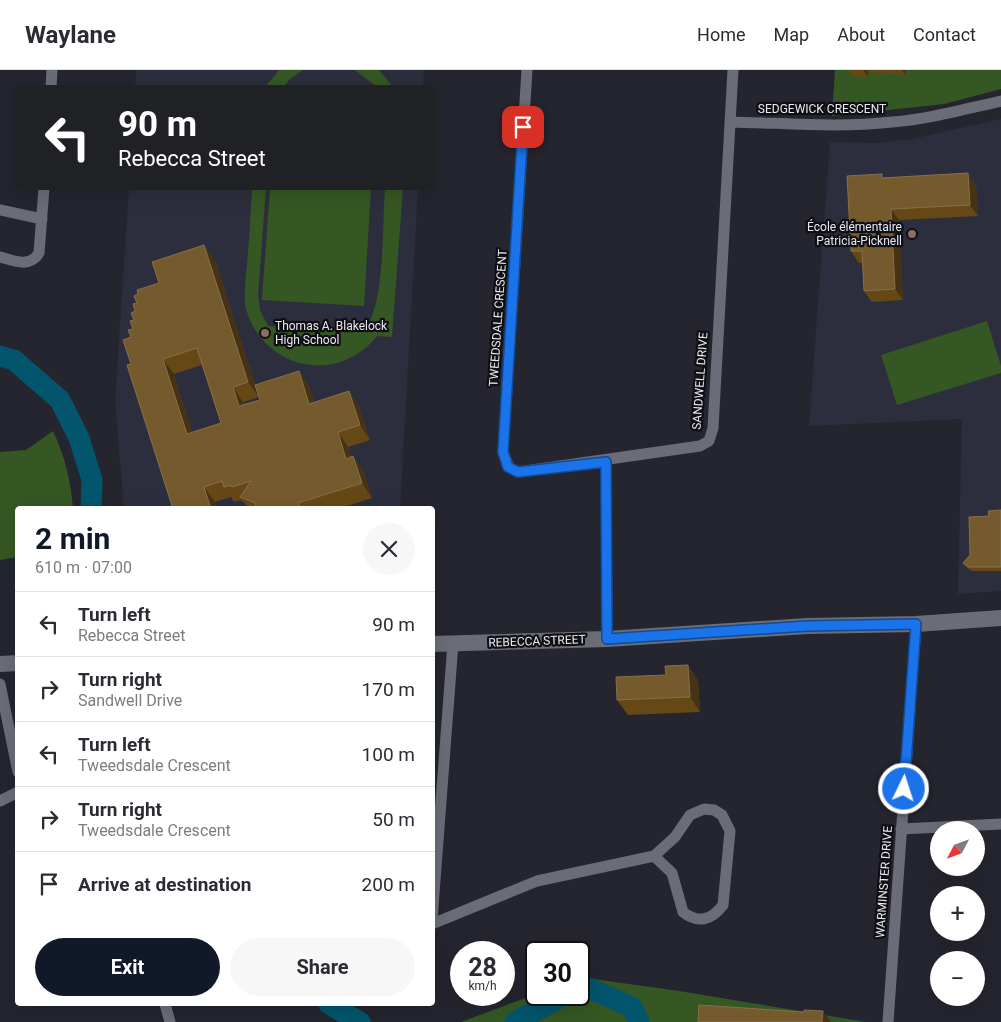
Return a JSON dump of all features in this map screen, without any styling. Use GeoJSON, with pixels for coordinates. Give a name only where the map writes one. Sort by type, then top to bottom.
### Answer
{"type":"FeatureCollection","features":[{"type":"Feature","properties":{"kind":"main road","name":"REBECCA STREET"},"geometry":{"type":"LineString","coordinates":[[435,644],[607,639],[807,626],[916,624],[1001,618]]}},
{"type":"Feature","properties":{"kind":"main road"},"geometry":{"type":"LineString","coordinates":[[0,664],[15,663]]}},
{"type":"Feature","properties":{"kind":"street"},"geometry":{"type":"LineString","coordinates":[[51,85],[52,70]]}},
{"type":"Feature","properties":{"kind":"street","name":"TWEEDSDALE CRESCENT"},"geometry":{"type":"LineString","coordinates":[[527,70],[503,452],[508,467],[518,472],[606,462]]}},
{"type":"Feature","properties":{"kind":"street","name":"SANDWELL DRIVE"},"geometry":{"type":"LineString","coordinates":[[606,462],[700,446],[708,441],[713,428],[712,411],[733,70]]}},
{"type":"Feature","properties":{"kind":"street","name":"SEDGEWICK CRESCENT"},"geometry":{"type":"LineString","coordinates":[[730,122],[848,125],[892,122],[929,117],[1001,101]]}},
{"type":"Feature","properties":{"kind":"street"},"geometry":{"type":"LineString","coordinates":[[0,257],[22,264],[36,258],[39,253],[44,190]]}},
{"type":"Feature","properties":{"kind":"street"},"geometry":{"type":"LineString","coordinates":[[0,210],[42,219]]}},
{"type":"Feature","properties":{"kind":"street"},"geometry":{"type":"LineString","coordinates":[[606,462],[607,639]]}},
{"type":"Feature","properties":{"kind":"street","name":"WARMINSTER DRIVE"},"geometry":{"type":"LineString","coordinates":[[888,1022],[916,624]]}},
{"type":"Feature","properties":{"kind":"street"},"geometry":{"type":"LineString","coordinates":[[435,881],[453,644]]}},
{"type":"Feature","properties":{"kind":"street"},"geometry":{"type":"LineString","coordinates":[[0,684],[15,757]]}},
{"type":"Feature","properties":{"kind":"street"},"geometry":{"type":"LineString","coordinates":[[0,801],[15,794]]}},
{"type":"Feature","properties":{"kind":"street"},"geometry":{"type":"LineString","coordinates":[[435,923],[537,881],[654,856],[675,837],[690,814],[696,810],[714,810],[722,814],[730,831],[729,864],[723,906],[717,914],[709,919],[696,920],[683,912],[672,873],[654,856]]}},
{"type":"Feature","properties":{"kind":"street"},"geometry":{"type":"LineString","coordinates":[[901,829],[1001,824]]}},
{"type":"Feature","properties":{"kind":"street"},"geometry":{"type":"LineString","coordinates":[[166,1006],[170,1022]]}},
{"type":"Feature","properties":{"kind":"shaded area"},"geometry":{"type":"Polygon","coordinates":[[[136,70],[424,70],[423,85],[135,85],[136,70]]]}},
{"type":"Feature","properties":{"kind":"shaded area","name":"École élémentaire Patricia-Picknell"},"geometry":{"type":"Polygon","coordinates":[[[1001,119],[1001,591],[958,594],[962,419],[809,426],[830,142],[876,143],[912,139],[1001,119]]]}},
{"type":"Feature","properties":{"kind":"shaded area","name":"Thomas A. Blakelock High School"},"geometry":{"type":"Polygon","coordinates":[[[129,190],[418,190],[400,506],[124,506],[115,401],[129,190]]]}},
{"type":"Feature","properties":{"kind":"green space"},"geometry":{"type":"Polygon","coordinates":[[[279,70],[303,70],[285,85],[267,85],[279,70]]]}},
{"type":"Feature","properties":{"kind":"green space"},"geometry":{"type":"Polygon","coordinates":[[[355,70],[379,70],[391,85],[374,85],[355,70]]]}},
{"type":"Feature","properties":{"kind":"green space"},"geometry":{"type":"Polygon","coordinates":[[[835,70],[1001,70],[1001,89],[944,104],[832,116],[835,70]]]}},
{"type":"Feature","properties":{"kind":"green space"},"geometry":{"type":"Polygon","coordinates":[[[252,190],[266,190],[258,295],[260,310],[268,326],[363,332],[376,304],[379,285],[382,264],[385,190],[403,190],[392,337],[377,336],[356,355],[330,365],[300,363],[279,354],[270,347],[255,330],[246,309],[245,286],[252,190]]]}},
{"type":"Feature","properties":{"kind":"green space"},"geometry":{"type":"Polygon","coordinates":[[[270,190],[371,190],[364,306],[262,300],[270,190]]]}},
{"type":"Feature","properties":{"kind":"green space"},"geometry":{"type":"Polygon","coordinates":[[[987,321],[1001,366],[1001,373],[897,405],[881,355],[987,321]]]}},
{"type":"Feature","properties":{"kind":"green space"},"geometry":{"type":"Polygon","coordinates":[[[53,431],[67,469],[73,506],[15,506],[15,557],[0,560],[0,452],[26,450],[53,431]]]}},
{"type":"Feature","properties":{"kind":"green space"},"geometry":{"type":"Polygon","coordinates":[[[590,979],[679,991],[866,1022],[461,1022],[504,1006],[515,1006],[515,1002],[525,998],[525,1006],[590,1006],[590,979]]]}},
{"type":"Feature","properties":{"kind":"building"},"geometry":{"type":"Polygon","coordinates":[[[968,173],[970,205],[891,209],[895,289],[864,291],[862,251],[851,251],[847,176],[882,174],[882,178],[968,173]]]}},
{"type":"Feature","properties":{"kind":"building"},"geometry":{"type":"Polygon","coordinates":[[[204,245],[248,382],[233,387],[239,406],[260,400],[255,385],[299,371],[309,404],[349,391],[360,425],[338,432],[346,459],[353,456],[362,483],[298,503],[300,506],[256,506],[255,503],[240,497],[251,481],[232,487],[231,485],[224,487],[222,481],[204,487],[210,506],[172,506],[127,365],[131,364],[123,340],[131,337],[128,330],[133,329],[130,321],[134,320],[131,313],[135,311],[133,304],[137,303],[134,296],[138,294],[137,290],[159,283],[152,262],[204,245]],[[197,348],[163,359],[187,434],[221,423],[197,348]]]}},
{"type":"Feature","properties":{"kind":"building"},"geometry":{"type":"Polygon","coordinates":[[[1001,510],[1001,567],[969,567],[963,563],[970,555],[969,517],[989,516],[988,511],[1001,510]]]}},
{"type":"Feature","properties":{"kind":"building"},"geometry":{"type":"Polygon","coordinates":[[[688,665],[690,697],[617,700],[616,677],[666,675],[665,666],[688,665]]]}},
{"type":"Feature","properties":{"kind":"building"},"geometry":{"type":"Polygon","coordinates":[[[699,1005],[804,1012],[804,1010],[823,1011],[822,1022],[698,1022],[699,1005]]]}},
{"type":"Feature","properties":{"kind":"waterway"},"geometry":{"type":"LineString","coordinates":[[0,356],[14,360],[60,400],[79,438],[92,480],[91,506]]}},
{"type":"Feature","properties":{"kind":"waterway"},"geometry":{"type":"LineString","coordinates":[[590,989],[632,1007],[639,1022]]}},
{"type":"Feature","properties":{"kind":"waterway"},"geometry":{"type":"LineString","coordinates":[[332,1006],[360,1022]]}},
{"type":"Feature","properties":{"kind":"waterway"},"geometry":{"type":"LineString","coordinates":[[515,1022],[545,1006]]}},
{"type":"Feature","properties":{"kind":"place","name":"École élémentaire Patricia-Picknell"},"geometry":{"type":"Point","coordinates":[912,234]}},
{"type":"Feature","properties":{"kind":"place","name":"Thomas A. Blakelock High School"},"geometry":{"type":"Point","coordinates":[265,333]}},
{"type":"Feature","properties":{"kind":"route"},"geometry":{"type":"LineString","coordinates":[[523,127],[503,452],[508,467],[518,472],[606,462],[607,639],[807,626],[916,624],[904,789]]}}]}
